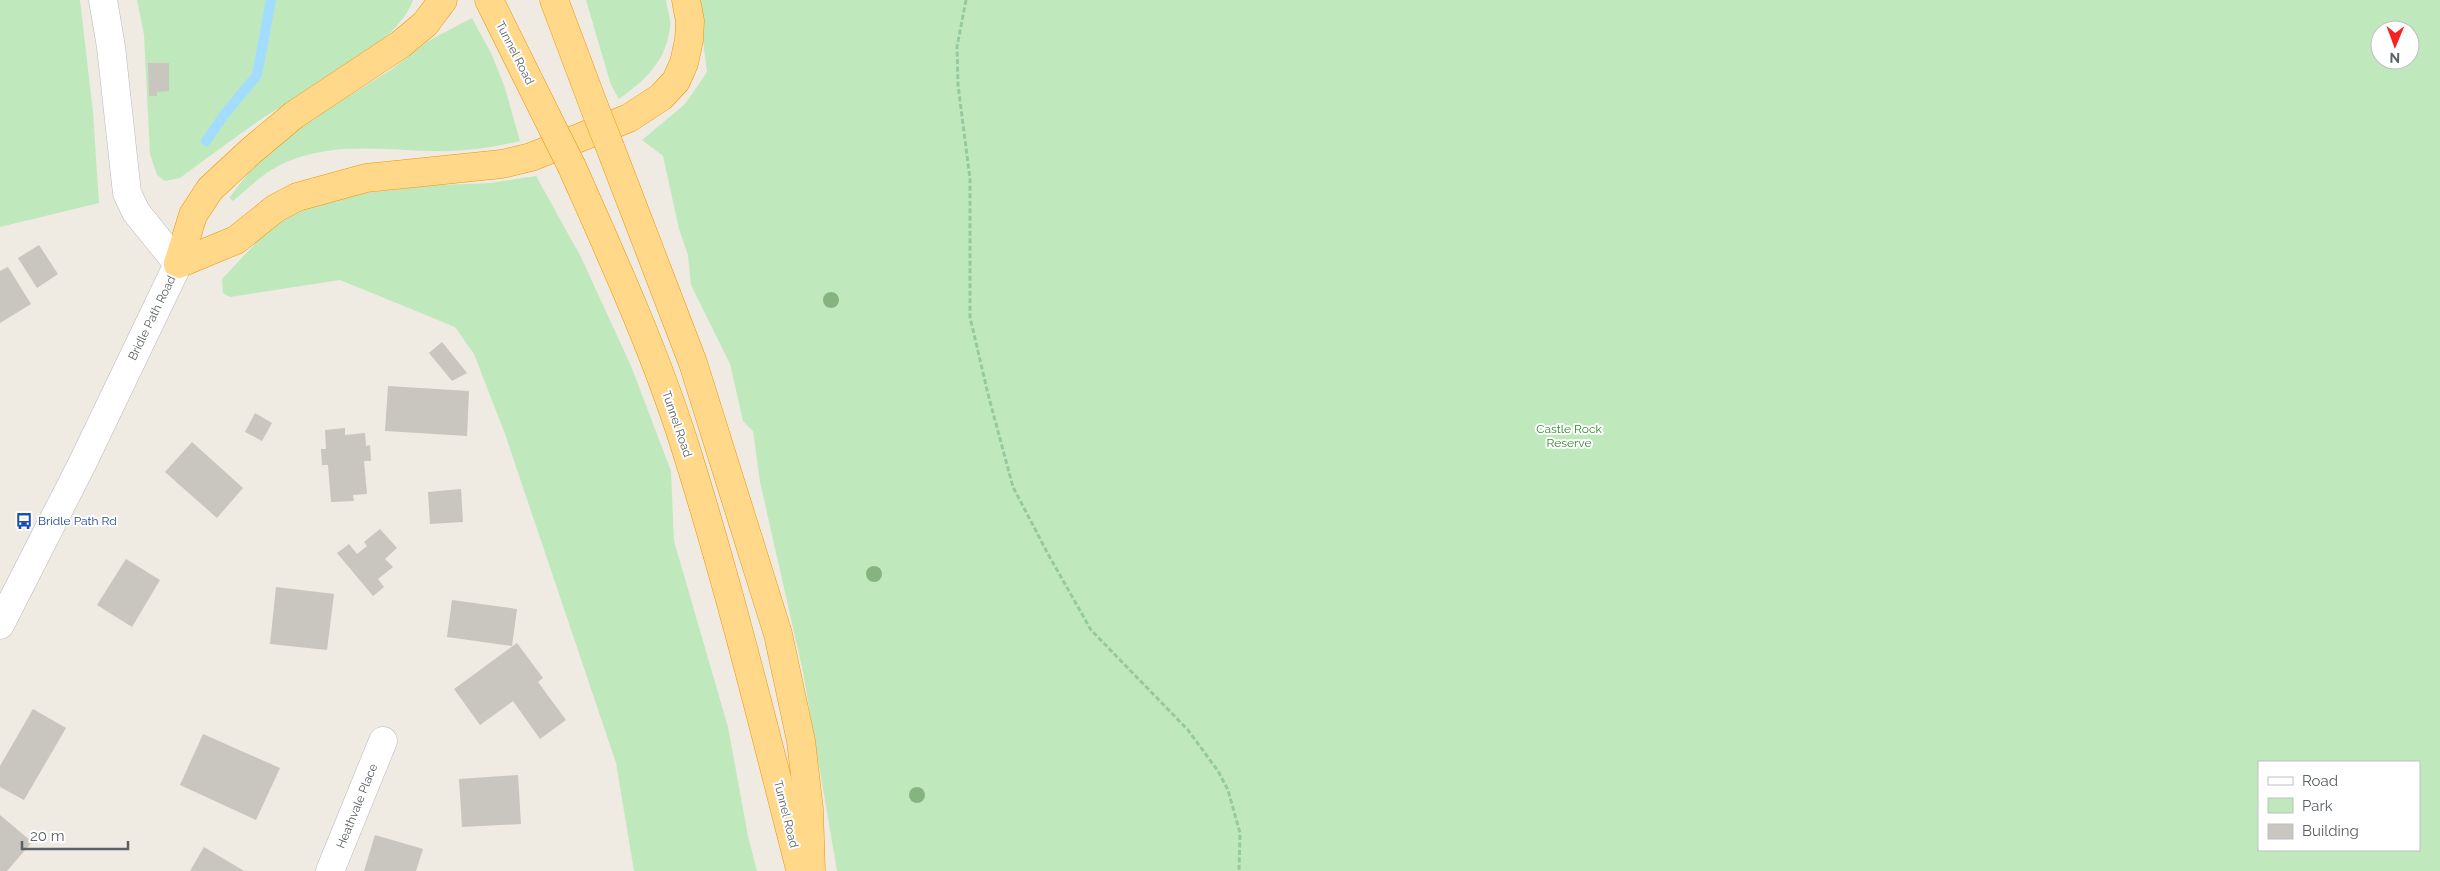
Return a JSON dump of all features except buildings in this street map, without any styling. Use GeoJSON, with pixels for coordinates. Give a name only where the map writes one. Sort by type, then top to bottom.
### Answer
{"type":"FeatureCollection","features":[{"type":"Feature","properties":{"kind":"highway"},"geometry":{"type":"LineString","coordinates":[[178,264],[193,214],[210,189],[252,150],[294,115],[401,44],[425,24],[443,0]]}},
{"type":"Feature","properties":{"kind":"highway","name":"Tunnel Road"},"geometry":{"type":"LineString","coordinates":[[554,0],[693,363],[778,634],[801,741],[809,809],[811,871]]}},
{"type":"Feature","properties":{"kind":"highway"},"geometry":{"type":"LineString","coordinates":[[178,264],[236,240],[276,208],[297,197],[366,178],[502,164],[531,157],[629,118],[661,97],[676,81],[684,63],[689,40],[690,20],[686,0]]}},
{"type":"Feature","properties":{"kind":"highway","name":"Tunnel Road"},"geometry":{"type":"LineString","coordinates":[[492,3],[572,167],[637,319],[684,442],[748,665],[801,871]]}},
{"type":"Feature","properties":{"kind":"street","name":"Bridle Path Road"},"geometry":{"type":"LineString","coordinates":[[0,625],[83,462],[178,264],[136,212],[127,193],[111,47],[102,0]]}},
{"type":"Feature","properties":{"kind":"street","name":"Heathvale Place"},"geometry":{"type":"LineString","coordinates":[[330,871],[383,741]]}},
{"type":"Feature","properties":{"kind":"path"},"geometry":{"type":"LineString","coordinates":[[966,0],[957,47],[958,84],[970,179],[970,317],[1013,487],[1091,630],[1188,730],[1218,771],[1228,790],[1240,833],[1239,871]]}},
{"type":"Feature","properties":{"kind":"green space"},"geometry":{"type":"Polygon","coordinates":[[[0,0],[80,0],[93,112],[99,203],[0,227],[0,0]]]}},
{"type":"Feature","properties":{"kind":"green space"},"geometry":{"type":"Polygon","coordinates":[[[137,0],[413,0],[404,18],[369,51],[323,82],[260,120],[180,178],[165,181],[157,175],[150,154],[144,35],[137,0]]]}},
{"type":"Feature","properties":{"kind":"green space"},"geometry":{"type":"Polygon","coordinates":[[[586,0],[666,0],[670,24],[664,50],[646,77],[619,99],[611,85],[586,0]]]}},
{"type":"Feature","properties":{"kind":"green space","name":"Castle Rock Reserve"},"geometry":{"type":"Polygon","coordinates":[[[698,0],[2440,0],[2440,871],[837,871],[803,672],[760,482],[753,431],[743,421],[730,364],[691,285],[688,255],[679,229],[663,156],[642,140],[685,104],[707,72],[698,0]]]}},
{"type":"Feature","properties":{"kind":"green space"},"geometry":{"type":"Polygon","coordinates":[[[472,18],[492,55],[505,88],[520,141],[488,148],[455,151],[360,148],[325,151],[281,164],[260,178],[233,201],[229,198],[256,163],[298,128],[392,69],[430,40],[472,18]]]}},
{"type":"Feature","properties":{"kind":"green space"},"geometry":{"type":"Polygon","coordinates":[[[536,176],[581,257],[631,366],[671,471],[674,541],[728,727],[748,836],[757,871],[634,871],[616,763],[505,434],[474,354],[455,327],[340,280],[230,297],[223,293],[222,279],[266,232],[297,210],[347,195],[438,185],[490,183],[536,176]]]}},
{"type":"Feature","properties":{"kind":"waterway"},"geometry":{"type":"LineString","coordinates":[[206,141],[224,115],[257,75],[271,0]]}},
{"type":"Feature","properties":{"kind":"place","name":"Bridle Path Rd"},"geometry":{"type":"Point","coordinates":[24,521]}}]}
